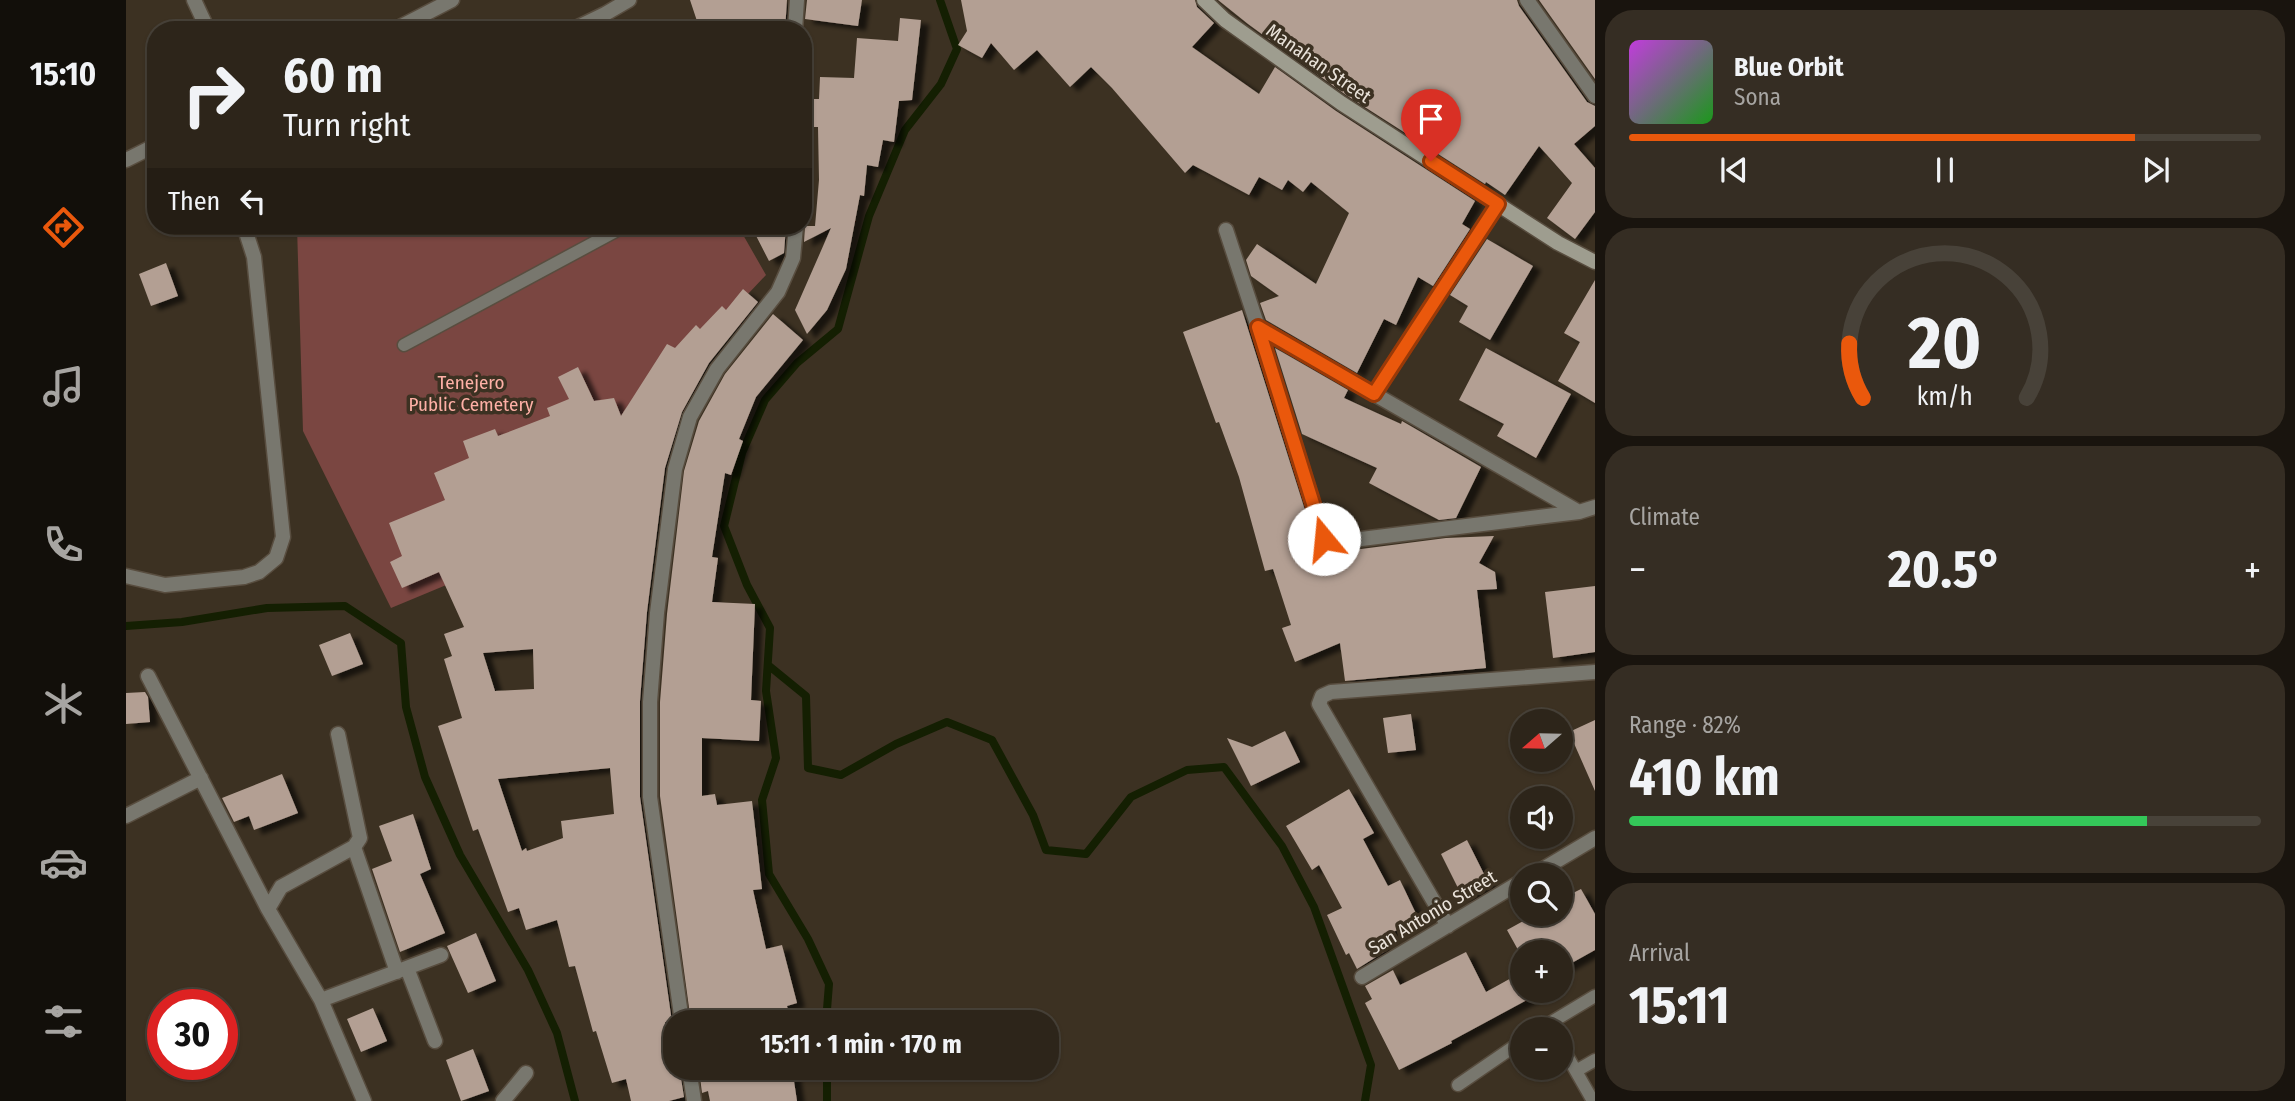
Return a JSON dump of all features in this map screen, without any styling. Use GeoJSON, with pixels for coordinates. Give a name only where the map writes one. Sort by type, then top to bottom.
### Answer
{"type":"FeatureCollection","features":[{"type":"Feature","properties":{"kind":"main road","name":"Manahan Street"},"geometry":{"type":"LineString","coordinates":[[1204,0],[1225,20],[1342,103],[1558,243],[1595,262]]}},
{"type":"Feature","properties":{"kind":"street"},"geometry":{"type":"LineString","coordinates":[[194,0],[204,21]]}},
{"type":"Feature","properties":{"kind":"street"},"geometry":{"type":"LineString","coordinates":[[411,21],[452,0]]}},
{"type":"Feature","properties":{"kind":"street"},"geometry":{"type":"LineString","coordinates":[[592,21],[629,0]]}},
{"type":"Feature","properties":{"kind":"street"},"geometry":{"type":"LineString","coordinates":[[796,21],[797,0]]}},
{"type":"Feature","properties":{"kind":"street"},"geometry":{"type":"LineString","coordinates":[[1527,0],[1595,96]]}},
{"type":"Feature","properties":{"kind":"street"},"geometry":{"type":"LineString","coordinates":[[126,160],[147,150]]}},
{"type":"Feature","properties":{"kind":"street"},"geometry":{"type":"LineString","coordinates":[[1374,394],[1498,204]]}},
{"type":"Feature","properties":{"kind":"street"},"geometry":{"type":"LineString","coordinates":[[1226,230],[1324,539],[1329,543],[1579,513],[1595,507]]}},
{"type":"Feature","properties":{"kind":"street"},"geometry":{"type":"LineString","coordinates":[[126,576],[165,585],[244,577],[259,572],[276,558],[283,537],[254,257],[247,235]]}},
{"type":"Feature","properties":{"kind":"street"},"geometry":{"type":"LineString","coordinates":[[680,1010],[650,797],[650,702],[657,613],[675,469],[690,417],[716,369],[778,292],[793,258],[795,235]]}},
{"type":"Feature","properties":{"kind":"street"},"geometry":{"type":"LineString","coordinates":[[1258,327],[1579,513]]}},
{"type":"Feature","properties":{"kind":"street"},"geometry":{"type":"LineString","coordinates":[[1448,926],[1319,704],[1322,696],[1331,692],[1595,672]]}},
{"type":"Feature","properties":{"kind":"street"},"geometry":{"type":"LineString","coordinates":[[148,676],[268,909],[321,1000],[364,1101]]}},
{"type":"Feature","properties":{"kind":"street"},"geometry":{"type":"LineString","coordinates":[[268,909],[281,887],[354,847],[360,838],[338,734]]}},
{"type":"Feature","properties":{"kind":"street"},"geometry":{"type":"LineString","coordinates":[[126,816],[201,778]]}},
{"type":"Feature","properties":{"kind":"street"},"geometry":{"type":"LineString","coordinates":[[1553,863],[1595,838]]}},
{"type":"Feature","properties":{"kind":"street"},"geometry":{"type":"LineString","coordinates":[[354,847],[402,970],[435,1041]]}},
{"type":"Feature","properties":{"kind":"street","name":"San Antonio Street"},"geometry":{"type":"LineString","coordinates":[[1362,977],[1510,888]]}},
{"type":"Feature","properties":{"kind":"street"},"geometry":{"type":"LineString","coordinates":[[321,1000],[441,955]]}},
{"type":"Feature","properties":{"kind":"street"},"geometry":{"type":"LineString","coordinates":[[503,1101],[526,1073]]}},
{"type":"Feature","properties":{"kind":"street"},"geometry":{"type":"LineString","coordinates":[[691,1080],[694,1101]]}},
{"type":"Feature","properties":{"kind":"lane"},"geometry":{"type":"LineString","coordinates":[[404,345],[608,235]]}},
{"type":"Feature","properties":{"kind":"lane"},"geometry":{"type":"LineString","coordinates":[[1562,1017],[1595,996]]}},
{"type":"Feature","properties":{"kind":"lane"},"geometry":{"type":"LineString","coordinates":[[1458,1085],[1510,1049]]}},
{"type":"Feature","properties":{"kind":"lane"},"geometry":{"type":"LineString","coordinates":[[1576,1071],[1595,1060]]}},
{"type":"Feature","properties":{"kind":"lane"},"geometry":{"type":"LineString","coordinates":[[1573,1066],[1593,1101]]}},
{"type":"Feature","properties":{"kind":"green space","name":"Tenejero Public Cemetery"},"geometry":{"type":"Polygon","coordinates":[[[297,235],[743,235],[766,275],[731,312],[586,527],[391,608],[303,431],[297,235]]]}},
{"type":"Feature","properties":{"kind":"building"},"geometry":{"type":"Polygon","coordinates":[[[690,0],[787,0],[786,21],[697,21],[690,0]]]}},
{"type":"Feature","properties":{"kind":"building"},"geometry":{"type":"Polygon","coordinates":[[[807,0],[862,0],[858,26],[805,19],[807,0]]]}},
{"type":"Feature","properties":{"kind":"building"},"geometry":{"type":"Polygon","coordinates":[[[961,0],[1195,0],[1197,7],[1214,23],[1192,47],[1259,94],[1275,67],[1336,111],[1475,201],[1462,224],[1470,229],[1433,286],[1418,277],[1396,325],[1384,319],[1357,373],[1266,320],[1260,303],[1279,296],[1251,276],[1246,260],[1257,244],[1316,284],[1349,213],[1311,182],[1303,192],[1288,180],[1282,190],[1259,177],[1249,195],[1193,165],[1185,173],[1091,67],[1070,87],[1037,50],[1014,70],[991,43],[982,58],[958,45],[967,31],[961,0]]]}},
{"type":"Feature","properties":{"kind":"building"},"geometry":{"type":"Polygon","coordinates":[[[1218,0],[1517,0],[1587,102],[1595,106],[1595,126],[1574,144],[1595,168],[1595,212],[1575,239],[1547,218],[1572,183],[1539,146],[1505,195],[1346,95],[1218,0]]]}},
{"type":"Feature","properties":{"kind":"building"},"geometry":{"type":"Polygon","coordinates":[[[1539,0],[1595,0],[1595,79],[1539,0]]]}},
{"type":"Feature","properties":{"kind":"building"},"geometry":{"type":"Polygon","coordinates":[[[900,18],[921,20],[912,100],[899,101],[894,142],[883,140],[878,167],[867,165],[864,196],[860,195],[846,269],[827,310],[807,334],[795,310],[831,228],[804,242],[804,235],[812,235],[812,226],[815,226],[819,180],[818,127],[813,127],[813,99],[819,99],[820,77],[854,78],[857,38],[898,41],[900,18]]]}},
{"type":"Feature","properties":{"kind":"building"},"geometry":{"type":"Polygon","coordinates":[[[756,235],[785,235],[784,253],[769,261],[756,235]]]}},
{"type":"Feature","properties":{"kind":"building"},"geometry":{"type":"Polygon","coordinates":[[[1487,239],[1533,266],[1490,340],[1459,322],[1468,306],[1450,295],[1487,239]]]}},
{"type":"Feature","properties":{"kind":"building"},"geometry":{"type":"Polygon","coordinates":[[[166,263],[178,296],[151,306],[139,274],[166,263]]]}},
{"type":"Feature","properties":{"kind":"building"},"geometry":{"type":"Polygon","coordinates":[[[1595,280],[1595,403],[1558,381],[1580,342],[1564,333],[1595,280]]]}},
{"type":"Feature","properties":{"kind":"building"},"geometry":{"type":"Polygon","coordinates":[[[743,289],[758,302],[709,363],[682,412],[665,468],[647,612],[640,701],[640,797],[670,1010],[663,1010],[663,1080],[681,1080],[684,1097],[669,1101],[631,1101],[626,1079],[612,1083],[596,1031],[593,1032],[575,966],[569,967],[557,920],[526,930],[519,908],[508,912],[478,829],[473,831],[438,726],[462,718],[444,659],[452,656],[444,634],[464,627],[439,572],[402,588],[390,562],[402,556],[389,523],[445,500],[434,473],[469,458],[463,441],[495,429],[498,436],[550,416],[547,408],[569,399],[558,377],[578,367],[594,401],[614,398],[621,416],[667,344],[675,348],[696,325],[700,329],[722,306],[726,310],[743,289]],[[533,649],[483,653],[495,691],[534,689],[533,649]],[[610,768],[498,779],[522,851],[563,838],[561,821],[614,814],[610,768]]]}},
{"type":"Feature","properties":{"kind":"building"},"geometry":{"type":"Polygon","coordinates":[[[1242,310],[1318,547],[1330,553],[1446,538],[1494,536],[1479,563],[1495,572],[1497,589],[1477,590],[1486,668],[1345,681],[1340,643],[1295,662],[1282,628],[1291,625],[1273,569],[1265,571],[1239,477],[1183,332],[1242,310]]]}},
{"type":"Feature","properties":{"kind":"building"},"geometry":{"type":"Polygon","coordinates":[[[773,314],[803,340],[756,397],[739,439],[743,441],[731,475],[725,473],[712,557],[718,558],[712,602],[755,604],[751,700],[761,701],[759,741],[702,738],[702,796],[715,794],[717,805],[752,801],[762,889],[753,890],[766,949],[782,945],[797,1003],[787,1006],[788,1010],[689,1010],[660,796],[660,702],[667,614],[684,471],[699,421],[725,374],[773,314]]]}},
{"type":"Feature","properties":{"kind":"building"},"geometry":{"type":"Polygon","coordinates":[[[1275,348],[1348,390],[1344,398],[1401,424],[1402,421],[1481,467],[1456,518],[1439,520],[1369,483],[1377,468],[1302,434],[1275,348]]]}},
{"type":"Feature","properties":{"kind":"building"},"geometry":{"type":"Polygon","coordinates":[[[1486,348],[1571,394],[1536,458],[1497,436],[1504,424],[1459,400],[1486,348]]]}},
{"type":"Feature","properties":{"kind":"building"},"geometry":{"type":"Polygon","coordinates":[[[1595,586],[1595,652],[1553,658],[1545,592],[1595,586]]]}},
{"type":"Feature","properties":{"kind":"building"},"geometry":{"type":"Polygon","coordinates":[[[350,633],[363,664],[332,676],[319,645],[350,633]]]}},
{"type":"Feature","properties":{"kind":"building"},"geometry":{"type":"Polygon","coordinates":[[[145,692],[148,697],[150,722],[126,724],[126,693],[145,692]]]}},
{"type":"Feature","properties":{"kind":"building"},"geometry":{"type":"Polygon","coordinates":[[[1411,714],[1416,750],[1388,753],[1383,718],[1411,714]]]}},
{"type":"Feature","properties":{"kind":"building"},"geometry":{"type":"Polygon","coordinates":[[[1595,720],[1595,791],[1573,741],[1573,730],[1595,720]]]}},
{"type":"Feature","properties":{"kind":"building"},"geometry":{"type":"Polygon","coordinates":[[[1285,731],[1300,762],[1251,786],[1227,738],[1252,747],[1285,731]]]}},
{"type":"Feature","properties":{"kind":"building"},"geometry":{"type":"Polygon","coordinates":[[[282,774],[298,813],[254,830],[249,816],[234,822],[222,798],[282,774]]]}},
{"type":"Feature","properties":{"kind":"building"},"geometry":{"type":"Polygon","coordinates":[[[1349,789],[1374,833],[1363,839],[1388,886],[1400,880],[1419,920],[1378,939],[1384,952],[1357,969],[1349,953],[1346,955],[1327,915],[1342,908],[1319,865],[1312,870],[1286,826],[1349,789]]]}},
{"type":"Feature","properties":{"kind":"building"},"geometry":{"type":"Polygon","coordinates":[[[413,814],[431,869],[420,874],[445,933],[400,952],[372,869],[392,861],[379,826],[413,814]]]}},
{"type":"Feature","properties":{"kind":"building"},"geometry":{"type":"Polygon","coordinates":[[[1467,840],[1489,884],[1463,898],[1441,854],[1467,840]]]}},
{"type":"Feature","properties":{"kind":"building"},"geometry":{"type":"Polygon","coordinates":[[[1581,889],[1595,914],[1595,950],[1573,962],[1573,940],[1513,940],[1507,930],[1514,926],[1573,926],[1573,893],[1581,889]]]}},
{"type":"Feature","properties":{"kind":"building"},"geometry":{"type":"Polygon","coordinates":[[[476,933],[496,981],[468,993],[447,946],[476,933]]]}},
{"type":"Feature","properties":{"kind":"building"},"geometry":{"type":"Polygon","coordinates":[[[1466,952],[1486,992],[1510,979],[1510,1003],[1521,1003],[1399,1070],[1365,1003],[1372,999],[1365,986],[1393,970],[1400,985],[1466,952]]]}},
{"type":"Feature","properties":{"kind":"building"},"geometry":{"type":"Polygon","coordinates":[[[373,1008],[387,1041],[361,1052],[347,1019],[373,1008]]]}},
{"type":"Feature","properties":{"kind":"building"},"geometry":{"type":"Polygon","coordinates":[[[473,1049],[489,1091],[461,1101],[446,1060],[473,1049]]]}},
{"type":"Feature","properties":{"kind":"building"},"geometry":{"type":"Polygon","coordinates":[[[700,1080],[794,1080],[797,1101],[710,1101],[708,1091],[702,1093],[700,1080]]]}},
{"type":"Feature","properties":{"kind":"waterway"},"geometry":{"type":"LineString","coordinates":[[827,1010],[829,984],[808,939],[769,874],[762,800],[776,758],[766,691],[770,628],[747,585],[724,526],[742,453],[765,400],[797,363],[838,329],[869,216],[905,130],[941,84],[957,49],[940,0]]}},
{"type":"Feature","properties":{"kind":"waterway"},"geometry":{"type":"LineString","coordinates":[[126,626],[182,622],[267,608],[345,606],[401,643],[406,707],[425,777],[460,855],[528,970],[557,1033],[575,1101]]}},
{"type":"Feature","properties":{"kind":"waterway"},"geometry":{"type":"LineString","coordinates":[[768,665],[806,696],[808,768],[841,775],[896,744],[947,722],[992,740],[1033,815],[1046,850],[1086,854],[1131,797],[1187,770],[1224,767],[1282,846],[1314,907],[1371,1065],[1365,1101]]}},
{"type":"Feature","properties":{"kind":"waterway"},"geometry":{"type":"LineString","coordinates":[[827,1080],[827,1101]]}},
{"type":"Feature","properties":{"kind":"route"},"geometry":{"type":"LineString","coordinates":[[1324,539],[1258,327],[1374,394],[1498,204],[1431,161]]}}]}
